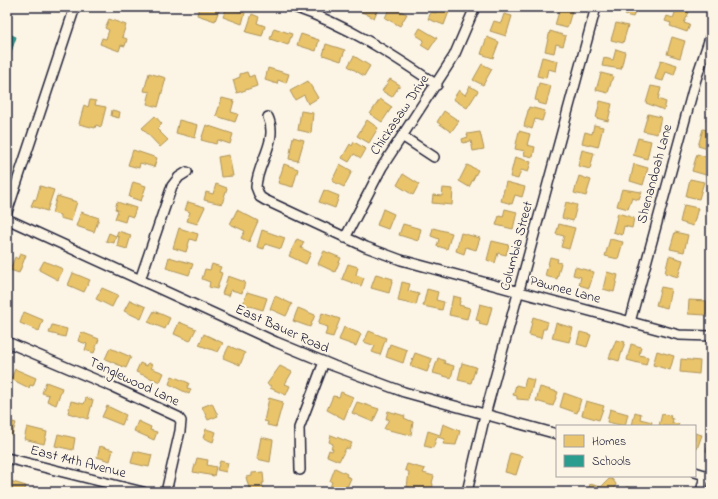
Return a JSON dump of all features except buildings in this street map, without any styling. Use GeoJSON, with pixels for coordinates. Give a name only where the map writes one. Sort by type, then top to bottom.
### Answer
{"type":"FeatureCollection","features":[{"type":"Feature","properties":{"kind":"street"},"geometry":{"type":"LineString","coordinates":[[7,212],[75,7]]}},
{"type":"Feature","properties":{"kind":"street"},"geometry":{"type":"LineString","coordinates":[[294,7],[339,24],[362,36],[436,85]]}},
{"type":"Feature","properties":{"kind":"street","name":"Chickasaw Drive"},"geometry":{"type":"LineString","coordinates":[[344,238],[379,172],[461,44],[475,7]]}},
{"type":"Feature","properties":{"kind":"street","name":"Columbia Street"},"geometry":{"type":"LineString","coordinates":[[467,492],[485,415],[596,7]]}},
{"type":"Feature","properties":{"kind":"street","name":"Shenandoah Lane"},"geometry":{"type":"LineString","coordinates":[[630,322],[696,79],[711,35]]}},
{"type":"Feature","properties":{"kind":"street","name":"Pawnee Lane"},"geometry":{"type":"LineString","coordinates":[[268,117],[271,127],[271,137],[256,183],[257,191],[260,197],[344,238],[401,260],[679,335],[694,337],[711,336]]}},
{"type":"Feature","properties":{"kind":"street"},"geometry":{"type":"LineString","coordinates":[[402,136],[434,157]]}},
{"type":"Feature","properties":{"kind":"street"},"geometry":{"type":"LineString","coordinates":[[140,280],[172,186],[178,177],[187,172]]}},
{"type":"Feature","properties":{"kind":"street","name":"East Bauer Road"},"geometry":{"type":"LineString","coordinates":[[7,219],[324,362],[404,392],[556,434]]}},
{"type":"Feature","properties":{"kind":"street","name":"Tanglewood Lane"},"geometry":{"type":"LineString","coordinates":[[7,342],[113,387],[178,417],[181,421],[180,431],[166,492]]}},
{"type":"Feature","properties":{"kind":"street"},"geometry":{"type":"LineString","coordinates":[[300,470],[299,428],[324,362]]}},
{"type":"Feature","properties":{"kind":"street","name":"East 14th Avenue"},"geometry":{"type":"LineString","coordinates":[[7,458],[143,492]]}},
{"type":"Feature","properties":{"kind":"street"},"geometry":{"type":"LineString","coordinates":[[696,472],[708,476],[701,492]]}}]}
